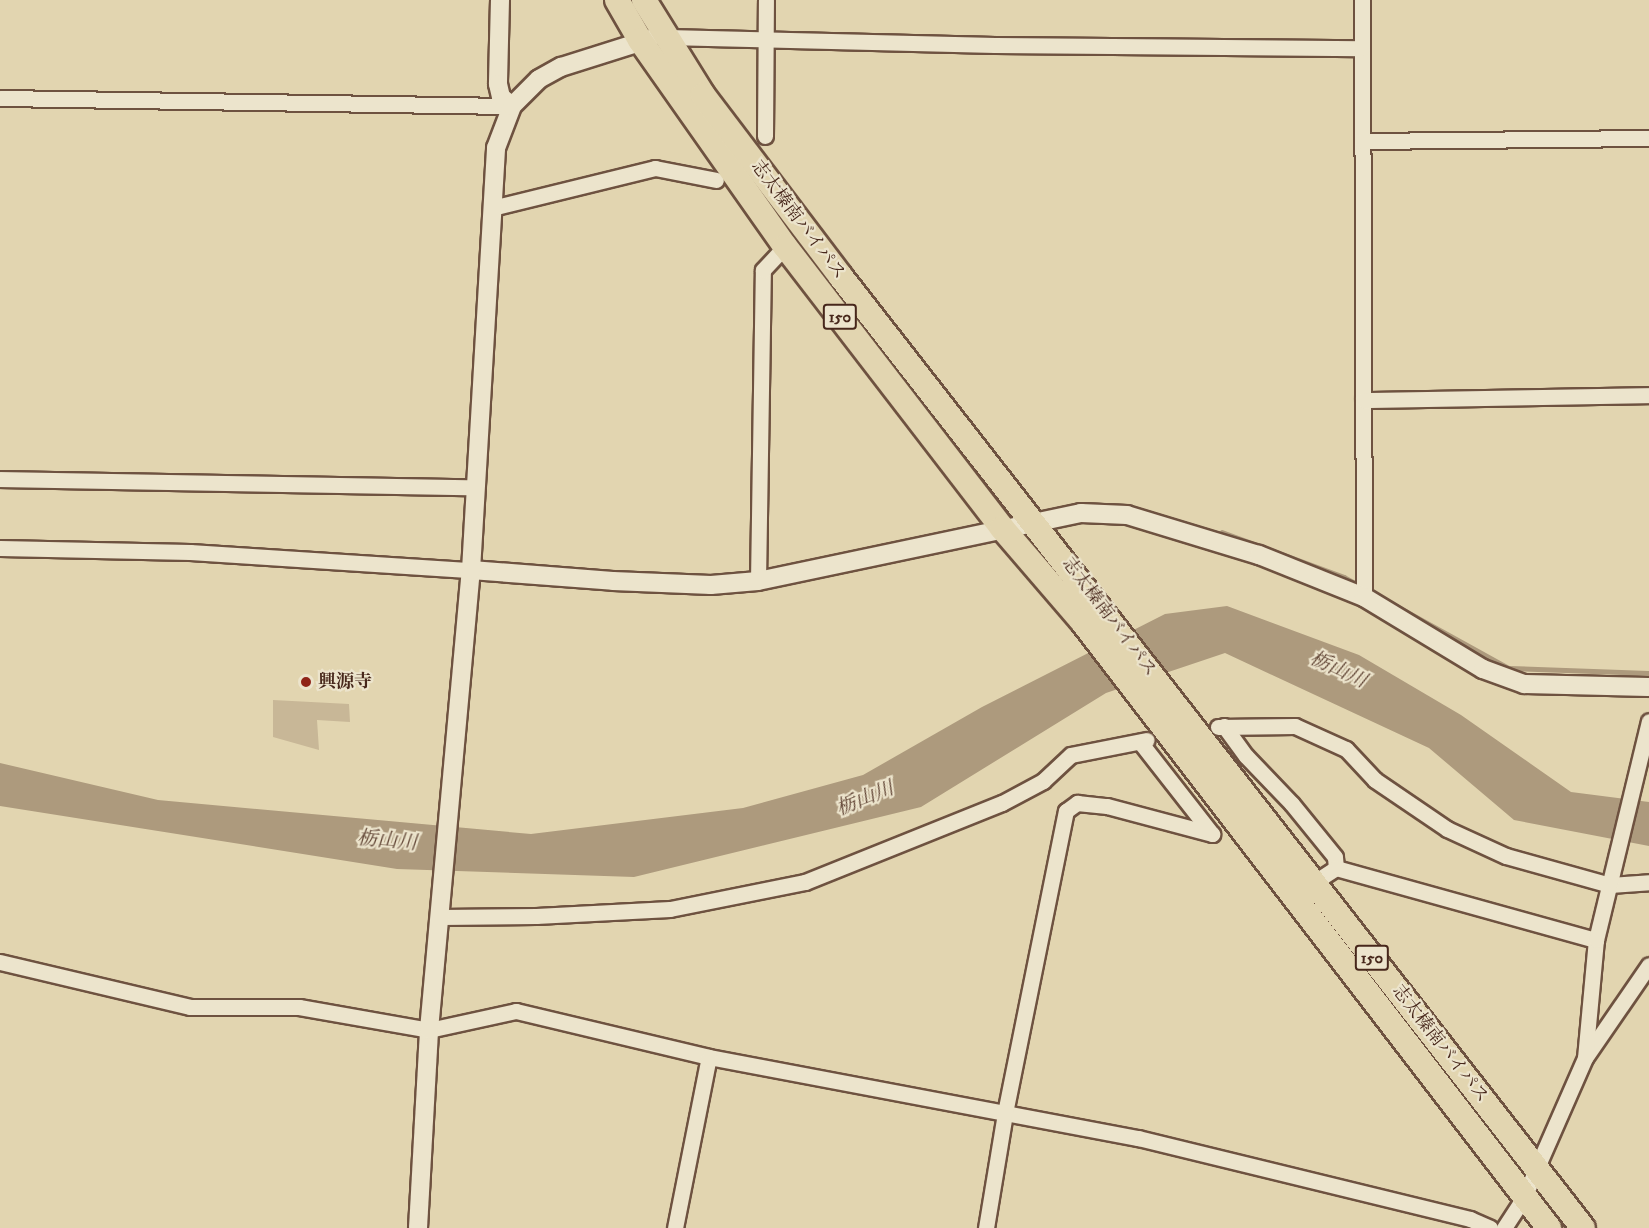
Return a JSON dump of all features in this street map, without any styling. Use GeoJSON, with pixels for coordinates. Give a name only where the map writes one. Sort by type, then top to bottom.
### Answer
{"type":"FeatureCollection","features":[{"type":"Feature","properties":{"kind":"highway","name":"志太榛南バイパス"},"geometry":{"type":"LineString","coordinates":[[617,0],[640,40],[785,246],[1002,528],[1162,687],[1583,1228]]}},
{"type":"Feature","properties":{"kind":"highway","name":"志太榛南バイパス"},"geometry":{"type":"LineString","coordinates":[[644,0],[703,95],[841,277],[1036,522],[1142,700],[1549,1228]]}},
{"type":"Feature","properties":{"kind":"street"},"geometry":{"type":"LineString","coordinates":[[500,0],[498,84],[501,97],[512,106]]}},
{"type":"Feature","properties":{"kind":"street"},"geometry":{"type":"LineString","coordinates":[[765,136],[766,0]]}},
{"type":"Feature","properties":{"kind":"street"},"geometry":{"type":"LineString","coordinates":[[1362,0],[1364,589]]}},
{"type":"Feature","properties":{"kind":"street"},"geometry":{"type":"LineString","coordinates":[[418,1228],[429,1030],[471,570],[474,487],[496,148],[512,106],[539,79],[561,66],[640,40],[667,38],[765,38],[995,45],[1362,48]]}},
{"type":"Feature","properties":{"kind":"street"},"geometry":{"type":"LineString","coordinates":[[0,98],[512,106]]}},
{"type":"Feature","properties":{"kind":"street"},"geometry":{"type":"LineString","coordinates":[[1362,141],[1649,138]]}},
{"type":"Feature","properties":{"kind":"street"},"geometry":{"type":"LineString","coordinates":[[492,208],[655,168],[716,180]]}},
{"type":"Feature","properties":{"kind":"street"},"geometry":{"type":"LineString","coordinates":[[758,581],[763,270],[785,246]]}},
{"type":"Feature","properties":{"kind":"street"},"geometry":{"type":"LineString","coordinates":[[1363,400],[1649,395]]}},
{"type":"Feature","properties":{"kind":"street"},"geometry":{"type":"LineString","coordinates":[[0,479],[474,487]]}},
{"type":"Feature","properties":{"kind":"street"},"geometry":{"type":"LineString","coordinates":[[0,548],[190,552],[634,582],[711,585],[758,581],[1081,513],[1128,515],[1364,589],[1483,669],[1524,684],[1649,687]]}},
{"type":"Feature","properties":{"kind":"street"},"geometry":{"type":"LineString","coordinates":[[1585,1058],[1596,940],[1649,721]]}},
{"type":"Feature","properties":{"kind":"street"},"geometry":{"type":"LineString","coordinates":[[1336,868],[1335,857],[1292,804],[1221,727],[1295,726],[1329,739],[1346,749],[1375,780],[1447,829],[1506,856],[1611,881],[1649,882]]}},
{"type":"Feature","properties":{"kind":"street"},"geometry":{"type":"LineString","coordinates":[[441,911],[536,916],[670,909],[805,882],[1002,803],[1042,781],[1071,755],[1143,741],[1212,834],[1107,806],[1077,803],[1066,811],[1005,1113],[986,1228]]}},
{"type":"Feature","properties":{"kind":"street"},"geometry":{"type":"LineString","coordinates":[[1313,883],[1336,868],[1596,940]]}},
{"type":"Feature","properties":{"kind":"street"},"geometry":{"type":"LineString","coordinates":[[0,962],[190,1007],[299,1006],[429,1030],[516,1011],[709,1057],[1150,1141],[1470,1219],[1490,1228]]}},
{"type":"Feature","properties":{"kind":"street"},"geometry":{"type":"LineString","coordinates":[[1504,1228],[1524,1197],[1585,1058],[1649,965]]}},
{"type":"Feature","properties":{"kind":"street"},"geometry":{"type":"LineString","coordinates":[[675,1228],[709,1057]]}},
{"type":"Feature","properties":{"kind":"shaded area"},"geometry":{"type":"Polygon","coordinates":[[[273,700],[349,704],[350,722],[317,720],[319,750],[273,737],[273,700]]]}},
{"type":"Feature","properties":{"kind":"water","name":"栃山川"},"geometry":{"type":"Polygon","coordinates":[[[1227,606],[1359,655],[1461,715],[1571,792],[1649,802],[1649,846],[1514,820],[1429,748],[1225,653],[1106,693],[921,807],[634,877],[397,869],[0,806],[0,763],[158,800],[531,834],[743,808],[863,775],[982,707],[1165,614],[1227,606]]]}},
{"type":"Feature","properties":{"kind":"waterway"},"geometry":{"type":"LineString","coordinates":[[1222,532],[1344,577],[1509,668],[1649,673]]}},
{"type":"Feature","properties":{"kind":"place","name":"興源寺"},"geometry":{"type":"Point","coordinates":[306,682]}}]}
